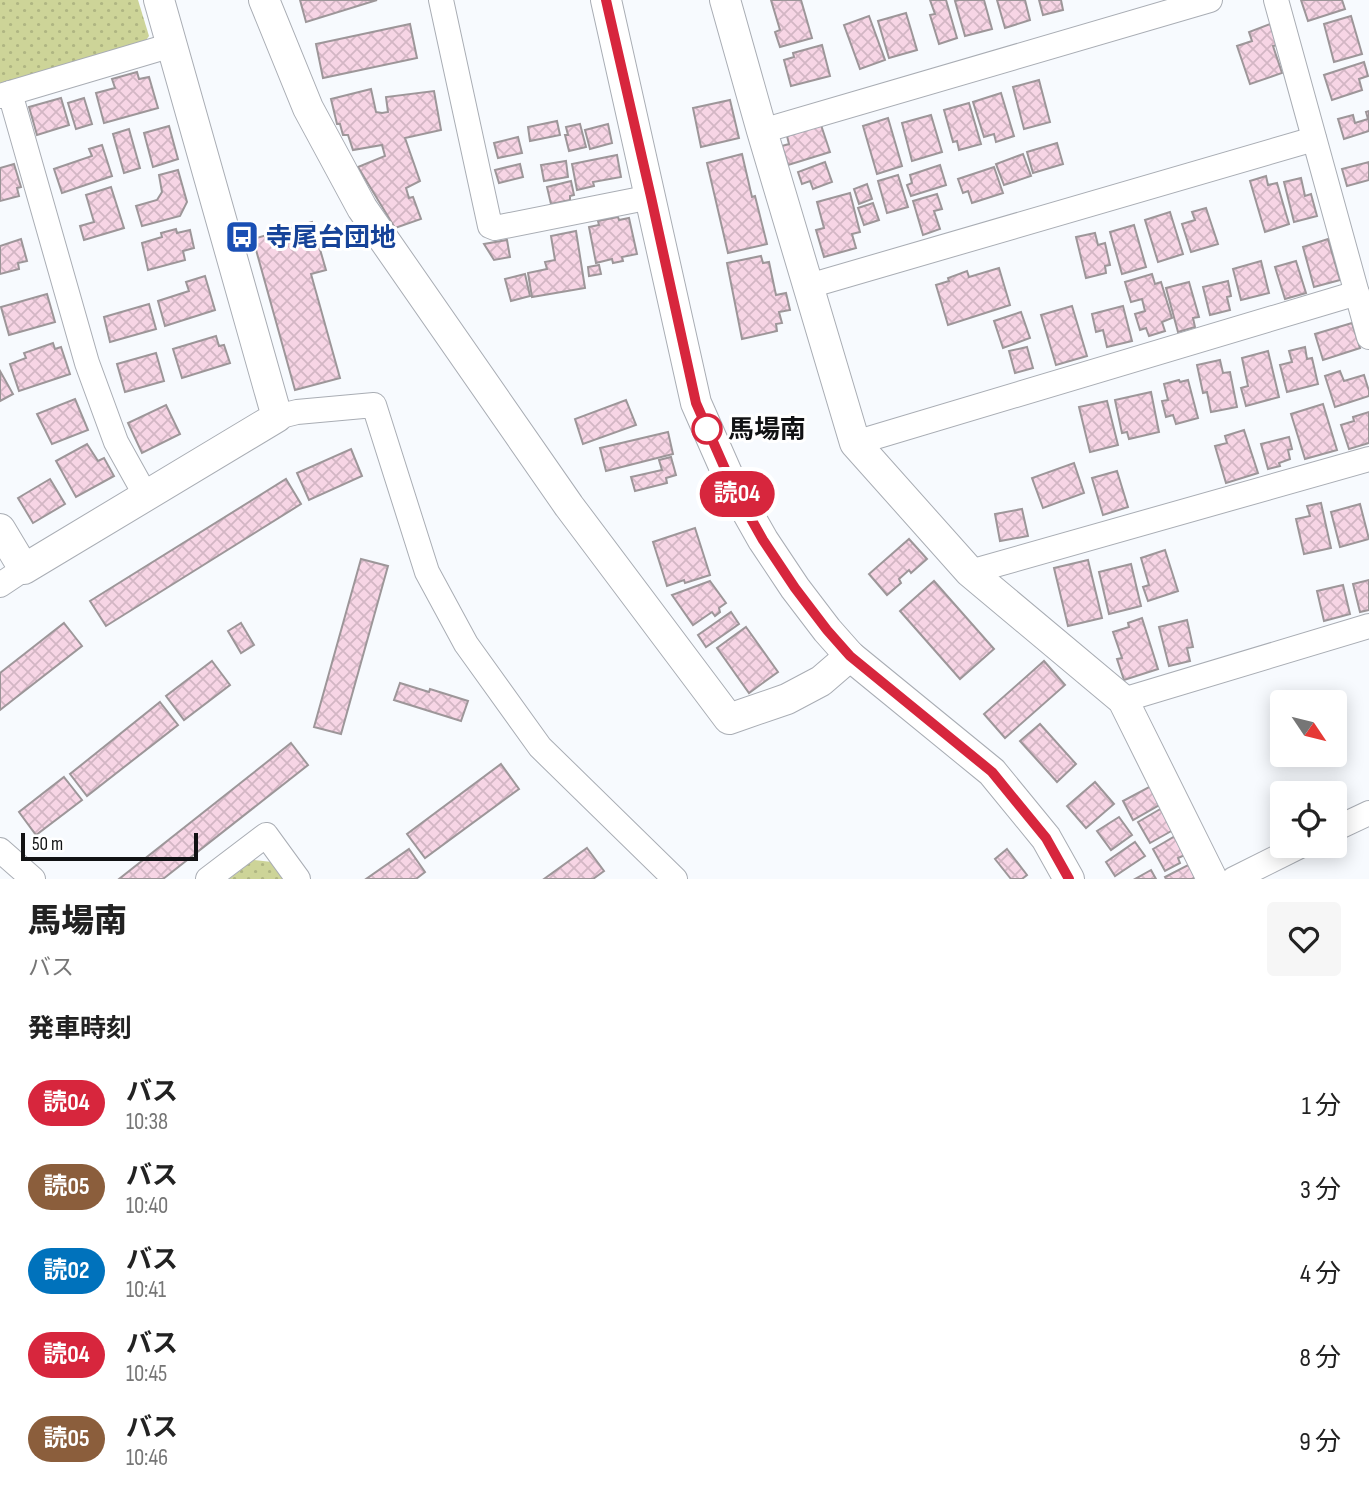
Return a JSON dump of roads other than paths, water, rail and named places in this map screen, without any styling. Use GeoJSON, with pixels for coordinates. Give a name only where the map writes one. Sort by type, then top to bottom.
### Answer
{"type":"FeatureCollection","features":[{"type":"Feature","properties":{"kind":"street"},"geometry":{"type":"LineString","coordinates":[[159,0],[277,417]]}},
{"type":"Feature","properties":{"kind":"street"},"geometry":{"type":"LineString","coordinates":[[264,0],[308,108],[362,208],[569,506],[729,719],[788,699],[821,681],[850,656]]}},
{"type":"Feature","properties":{"kind":"street"},"geometry":{"type":"LineString","coordinates":[[441,0],[490,226],[495,228],[651,197]]}},
{"type":"Feature","properties":{"kind":"street"},"geometry":{"type":"LineString","coordinates":[[607,0],[696,403],[733,487],[763,540],[827,630],[850,656],[992,772],[1046,838],[1069,879]]}},
{"type":"Feature","properties":{"kind":"street"},"geometry":{"type":"LineString","coordinates":[[725,0],[855,443],[970,572],[1123,700],[1212,879]]}},
{"type":"Feature","properties":{"kind":"street"},"geometry":{"type":"LineString","coordinates":[[762,131],[1210,0]]}},
{"type":"Feature","properties":{"kind":"street"},"geometry":{"type":"LineString","coordinates":[[1276,0],[1369,337]]}},
{"type":"Feature","properties":{"kind":"street"},"geometry":{"type":"LineString","coordinates":[[146,496],[116,442],[87,363],[5,95],[172,45]]}},
{"type":"Feature","properties":{"kind":"street"},"geometry":{"type":"LineString","coordinates":[[809,286],[1314,139]]}},
{"type":"Feature","properties":{"kind":"street"},"geometry":{"type":"LineString","coordinates":[[855,443],[1357,293]]}},
{"type":"Feature","properties":{"kind":"street"},"geometry":{"type":"LineString","coordinates":[[0,529],[12,577],[277,417],[297,412],[374,405],[427,572],[466,644],[540,747],[675,879]]}},
{"type":"Feature","properties":{"kind":"street"},"geometry":{"type":"LineString","coordinates":[[970,572],[1369,459]]}},
{"type":"Feature","properties":{"kind":"street"},"geometry":{"type":"LineString","coordinates":[[1123,700],[1369,626]]}},
{"type":"Feature","properties":{"kind":"street"},"geometry":{"type":"LineString","coordinates":[[1347,823],[1369,813]]}},
{"type":"Feature","properties":{"kind":"street"},"geometry":{"type":"LineString","coordinates":[[208,879],[266,835],[298,879]]}},
{"type":"Feature","properties":{"kind":"street"},"geometry":{"type":"LineString","coordinates":[[0,850],[33,879]]}},
{"type":"Feature","properties":{"kind":"street"},"geometry":{"type":"LineString","coordinates":[[1234,879],[1277,858]]}},
{"type":"Feature","properties":{"kind":"place","name":"寺尾台団地"},"geometry":{"type":"Point","coordinates":[242,237]}},
{"type":"Feature","properties":{"kind":"place","name":"馬場南"},"geometry":{"type":"Point","coordinates":[707,429]}}]}
